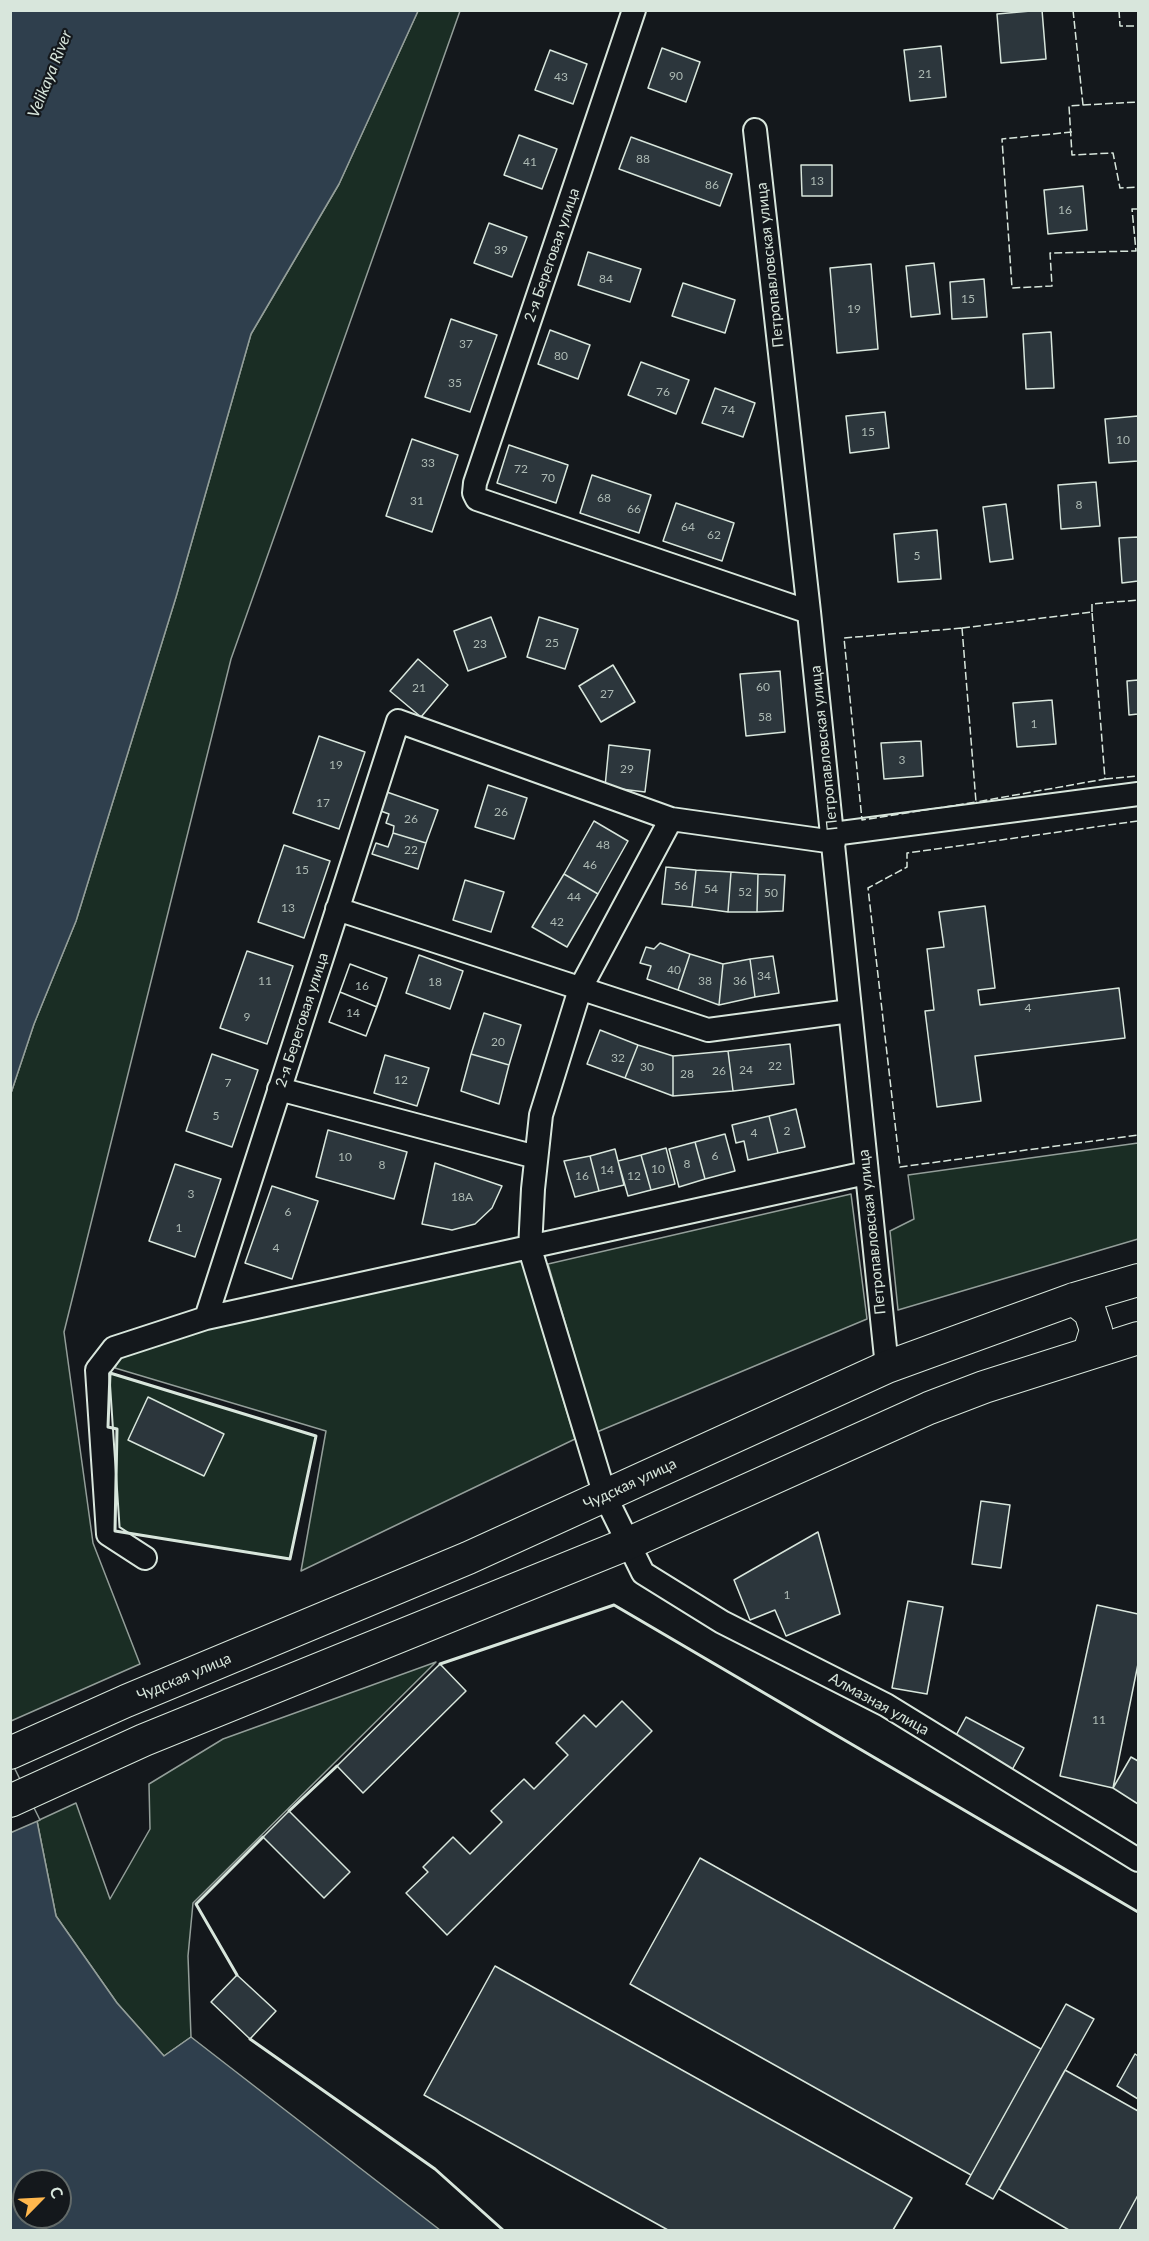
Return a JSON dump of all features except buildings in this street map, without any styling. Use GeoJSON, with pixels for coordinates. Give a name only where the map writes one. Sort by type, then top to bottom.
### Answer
{"type":"FeatureCollection","features":[{"type":"Feature","properties":{"kind":"highway","name":"Чудская улица"},"geometry":{"type":"LineString","coordinates":[[10,1753],[126,1701],[468,1558],[887,1367],[1074,1299],[1138,1280]]}},
{"type":"Feature","properties":{"kind":"highway"},"geometry":{"type":"LineString","coordinates":[[1074,1299],[1090,1312],[1096,1330],[1089,1353]]}},
{"type":"Feature","properties":{"kind":"highway"},"geometry":{"type":"LineString","coordinates":[[10,1801],[144,1740],[627,1544],[928,1408],[1138,1338]]}},
{"type":"Feature","properties":{"kind":"street","name":"2-я Береговая улица"},"geometry":{"type":"LineString","coordinates":[[634,10],[475,483],[477,499],[809,612]]}},
{"type":"Feature","properties":{"kind":"street","name":"Петропавловская улица"},"geometry":{"type":"LineString","coordinates":[[755,130],[809,612],[887,1367]]}},
{"type":"Feature","properties":{"kind":"street","name":"2-я Береговая улица"},"geometry":{"type":"LineString","coordinates":[[206,1318],[398,721],[671,819]]}},
{"type":"Feature","properties":{"kind":"street"},"geometry":{"type":"LineString","coordinates":[[530,1249],[541,1115],[580,989],[671,819],[833,838],[1138,794]]}},
{"type":"Feature","properties":{"kind":"street"},"geometry":{"type":"LineString","coordinates":[[337,909],[708,1030],[850,1011]]}},
{"type":"Feature","properties":{"kind":"street"},"geometry":{"type":"LineString","coordinates":[[279,1089],[536,1157]]}},
{"type":"Feature","properties":{"kind":"street"},"geometry":{"type":"LineString","coordinates":[[145,1558],[108,1534],[97,1370],[114,1348],[206,1318],[530,1249],[866,1173]]}},
{"type":"Feature","properties":{"kind":"street","name":"Алмазная улица"},"geometry":{"type":"LineString","coordinates":[[530,1249],[605,1496],[627,1544],[644,1573],[682,1599],[886,1706],[1138,1860]]}},
{"type":"Feature","properties":{"kind":"green space"},"geometry":{"type":"Polygon","coordinates":[[[418,11],[460,11],[231,659],[64,1332],[93,1543],[140,1664],[11,1721],[11,1093],[34,1024],[76,921],[176,597],[251,334],[339,184],[418,11]]]}},
{"type":"Feature","properties":{"kind":"green space"},"geometry":{"type":"Polygon","coordinates":[[[1138,1143],[1138,1239],[898,1310],[890,1231],[914,1219],[908,1175],[1138,1143]]]}},
{"type":"Feature","properties":{"kind":"green space"},"geometry":{"type":"Polygon","coordinates":[[[851,1194],[867,1319],[597,1432],[548,1264],[851,1194]]]}},
{"type":"Feature","properties":{"kind":"green space"},"geometry":{"type":"Polygon","coordinates":[[[520,1255],[575,1439],[301,1571],[326,1431],[115,1368],[125,1346],[520,1255]]]}},
{"type":"Feature","properties":{"kind":"green space"},"geometry":{"type":"Polygon","coordinates":[[[110,1373],[316,1436],[290,1559],[115,1531],[117,1429],[108,1427],[110,1373]]]}},
{"type":"Feature","properties":{"kind":"green space"},"geometry":{"type":"Polygon","coordinates":[[[436,1662],[193,1903],[188,1956],[191,2037],[164,2056],[117,2003],[56,1916],[37,1821],[76,1803],[110,1899],[150,1829],[149,1784],[223,1739],[436,1662]]]}},
{"type":"Feature","properties":{"kind":"water","name":"Velikaya River"},"geometry":{"type":"Polygon","coordinates":[[[11,10],[418,11],[339,184],[251,334],[176,597],[76,921],[34,1024],[11,1093],[11,10]]]}},
{"type":"Feature","properties":{"kind":"water"},"geometry":{"type":"Polygon","coordinates":[[[10,1762],[37,1821],[56,1916],[117,2003],[164,2056],[191,2037],[440,2230],[11,2230],[10,1762]]]}},
{"type":"Feature","properties":{"kind":"pier"},"geometry":{"type":"Polygon","coordinates":[[[10,1759],[40,1820],[10,1833],[10,1759]]]}},
{"type":"Feature","properties":{"kind":"fence"},"geometry":{"type":"LineString","coordinates":[[1073,10],[1083,105],[1069,106],[1072,155],[1113,153],[1120,188],[1138,187]]}},
{"type":"Feature","properties":{"kind":"fence"},"geometry":{"type":"LineString","coordinates":[[1119,10],[1120,26],[1138,26]]}},
{"type":"Feature","properties":{"kind":"fence"},"geometry":{"type":"LineString","coordinates":[[1083,105],[1138,102]]}},
{"type":"Feature","properties":{"kind":"fence"},"geometry":{"type":"LineString","coordinates":[[1072,132],[1002,139],[1012,288],[1052,286],[1050,253],[1136,251],[1132,209],[1138,209]]}},
{"type":"Feature","properties":{"kind":"fence"},"geometry":{"type":"LineString","coordinates":[[1092,612],[1092,604],[1138,600]]}},
{"type":"Feature","properties":{"kind":"fence"},"geometry":{"type":"LineString","coordinates":[[962,628],[1092,612],[1105,779],[976,802]]}},
{"type":"Feature","properties":{"kind":"fence"},"geometry":{"type":"LineString","coordinates":[[962,628],[976,802],[862,820],[844,638],[962,628]]}},
{"type":"Feature","properties":{"kind":"fence"},"geometry":{"type":"LineString","coordinates":[[1105,779],[1138,776]]}},
{"type":"Feature","properties":{"kind":"fence"},"geometry":{"type":"LineString","coordinates":[[1138,821],[907,853],[907,867],[868,888],[900,1167],[1138,1135]]}},
{"type":"Feature","properties":{"kind":"wall"},"geometry":{"type":"LineString","coordinates":[[110,1373],[316,1436],[290,1559],[115,1531],[117,1429],[108,1427],[110,1373]]}},
{"type":"Feature","properties":{"kind":"wall"},"geometry":{"type":"LineString","coordinates":[[440,1664],[614,1605],[1138,1912]]}},
{"type":"Feature","properties":{"kind":"wall"},"geometry":{"type":"LineString","coordinates":[[289,1811],[337,1766]]}},
{"type":"Feature","properties":{"kind":"wall"},"geometry":{"type":"LineString","coordinates":[[237,1975],[196,1904],[263,1837]]}},
{"type":"Feature","properties":{"kind":"wall"},"geometry":{"type":"LineString","coordinates":[[250,2039],[435,2169],[503,2230]]}}]}
